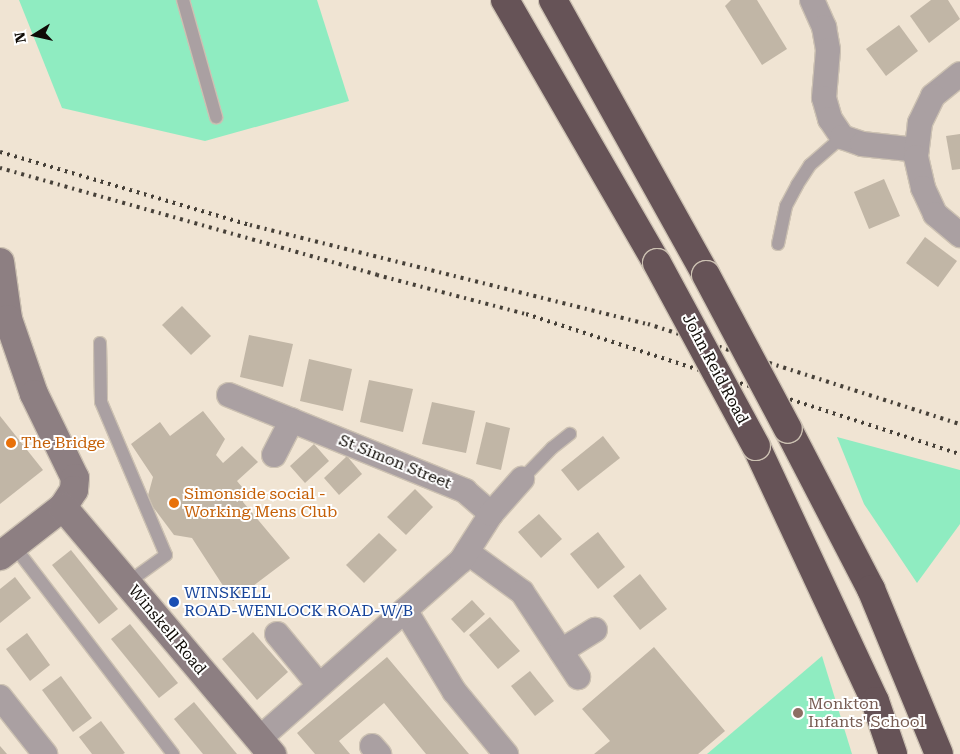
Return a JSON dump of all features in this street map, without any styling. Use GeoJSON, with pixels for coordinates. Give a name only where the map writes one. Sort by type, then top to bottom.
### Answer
{"type":"FeatureCollection","features":[{"type":"Feature","properties":{"kind":"highway","name":"John Reid Road"},"geometry":{"type":"LineString","coordinates":[[504,0],[657,263],[756,446],[867,683],[893,754]]}},
{"type":"Feature","properties":{"kind":"highway"},"geometry":{"type":"LineString","coordinates":[[553,0],[706,275],[871,589],[939,754]]}},
{"type":"Feature","properties":{"kind":"street"},"geometry":{"type":"LineString","coordinates":[[812,0],[824,27],[828,50],[824,98],[830,118],[842,136],[862,144],[917,150]]}},
{"type":"Feature","properties":{"kind":"street"},"geometry":{"type":"LineString","coordinates":[[960,74],[933,96],[920,123],[917,150],[923,188],[935,214],[960,235]]}},
{"type":"Feature","properties":{"kind":"street"},"geometry":{"type":"LineString","coordinates":[[0,262],[8,320],[34,394],[75,478],[74,490],[63,506],[7,551]]}},
{"type":"Feature","properties":{"kind":"street","name":"St Simon Street"},"geometry":{"type":"LineString","coordinates":[[229,395],[465,491],[491,514]]}},
{"type":"Feature","properties":{"kind":"street"},"geometry":{"type":"LineString","coordinates":[[274,455],[292,420]]}},
{"type":"Feature","properties":{"kind":"street"},"geometry":{"type":"LineString","coordinates":[[266,747],[319,685],[461,562],[491,514],[522,479]]}},
{"type":"Feature","properties":{"kind":"street","name":"Winskell Road"},"geometry":{"type":"LineString","coordinates":[[63,506],[266,747]]}},
{"type":"Feature","properties":{"kind":"street"},"geometry":{"type":"LineString","coordinates":[[466,552],[522,592],[578,677]]}},
{"type":"Feature","properties":{"kind":"street"},"geometry":{"type":"LineString","coordinates":[[406,610],[454,691],[506,754]]}},
{"type":"Feature","properties":{"kind":"street"},"geometry":{"type":"LineString","coordinates":[[561,651],[595,630]]}},
{"type":"Feature","properties":{"kind":"street"},"geometry":{"type":"LineString","coordinates":[[277,634],[319,685]]}},
{"type":"Feature","properties":{"kind":"street"},"geometry":{"type":"LineString","coordinates":[[0,697],[45,754]]}},
{"type":"Feature","properties":{"kind":"lane"},"geometry":{"type":"LineString","coordinates":[[183,0],[216,117]]}},
{"type":"Feature","properties":{"kind":"lane"},"geometry":{"type":"LineString","coordinates":[[778,244],[786,206],[797,185],[810,165],[842,136]]}},
{"type":"Feature","properties":{"kind":"lane"},"geometry":{"type":"LineString","coordinates":[[100,343],[101,402],[166,555],[127,582]]}},
{"type":"Feature","properties":{"kind":"lane"},"geometry":{"type":"LineString","coordinates":[[522,479],[552,448],[570,434]]}},
{"type":"Feature","properties":{"kind":"lane"},"geometry":{"type":"LineString","coordinates":[[7,551],[173,754]]}},
{"type":"Feature","properties":{"kind":"green space"},"geometry":{"type":"Polygon","coordinates":[[[19,0],[317,0],[349,101],[205,141],[62,108],[19,0]]]}},
{"type":"Feature","properties":{"kind":"green space"},"geometry":{"type":"Polygon","coordinates":[[[837,437],[960,470],[960,524],[917,583],[864,504],[837,437]]]}},
{"type":"Feature","properties":{"kind":"green space","name":"Monkton Infants' School"},"geometry":{"type":"Polygon","coordinates":[[[822,656],[852,754],[707,754],[822,656]]]}},
{"type":"Feature","properties":{"kind":"building"},"geometry":{"type":"Polygon","coordinates":[[[731,0],[757,0],[787,49],[762,65],[725,6],[731,0]]]}},
{"type":"Feature","properties":{"kind":"building"},"geometry":{"type":"Polygon","coordinates":[[[931,0],[948,0],[960,19],[929,43],[910,16],[931,0]]]}},
{"type":"Feature","properties":{"kind":"building"},"geometry":{"type":"Polygon","coordinates":[[[899,25],[918,51],[886,76],[866,49],[899,25]]]}},
{"type":"Feature","properties":{"kind":"building"},"geometry":{"type":"Polygon","coordinates":[[[960,134],[960,169],[952,170],[946,136],[960,134]]]}},
{"type":"Feature","properties":{"kind":"building"},"geometry":{"type":"Polygon","coordinates":[[[884,179],[900,216],[869,229],[854,192],[884,179]]]}},
{"type":"Feature","properties":{"kind":"building"},"geometry":{"type":"Polygon","coordinates":[[[925,237],[957,261],[938,287],[906,263],[925,237]]]}},
{"type":"Feature","properties":{"kind":"building"},"geometry":{"type":"Polygon","coordinates":[[[182,306],[211,336],[191,355],[162,325],[182,306]]]}},
{"type":"Feature","properties":{"kind":"building"},"geometry":{"type":"Polygon","coordinates":[[[249,335],[293,344],[283,387],[240,377],[249,335]]]}},
{"type":"Feature","properties":{"kind":"building"},"geometry":{"type":"Polygon","coordinates":[[[309,359],[352,369],[343,411],[300,401],[309,359]]]}},
{"type":"Feature","properties":{"kind":"building"},"geometry":{"type":"Polygon","coordinates":[[[369,380],[413,389],[403,432],[360,422],[369,380]]]}},
{"type":"Feature","properties":{"kind":"building"},"geometry":{"type":"Polygon","coordinates":[[[432,402],[475,411],[466,453],[422,444],[432,402]]]}},
{"type":"Feature","properties":{"kind":"building"},"geometry":{"type":"Polygon","coordinates":[[[203,411],[225,439],[216,455],[223,463],[242,446],[258,462],[237,481],[242,487],[243,502],[290,558],[233,601],[192,538],[174,535],[147,499],[153,477],[131,444],[160,422],[170,436],[203,411]]]}},
{"type":"Feature","properties":{"kind":"building","name":"The Bridge"},"geometry":{"type":"Polygon","coordinates":[[[0,416],[43,470],[0,504],[0,416]]]}},
{"type":"Feature","properties":{"kind":"building"},"geometry":{"type":"Polygon","coordinates":[[[486,422],[510,428],[501,470],[476,464],[486,422]]]}},
{"type":"Feature","properties":{"kind":"building"},"geometry":{"type":"Polygon","coordinates":[[[603,436],[620,458],[578,491],[561,470],[603,436]]]}},
{"type":"Feature","properties":{"kind":"building"},"geometry":{"type":"Polygon","coordinates":[[[314,444],[329,461],[305,483],[290,466],[314,444]]]}},
{"type":"Feature","properties":{"kind":"building"},"geometry":{"type":"Polygon","coordinates":[[[347,456],[362,474],[339,495],[324,478],[347,456]]]}},
{"type":"Feature","properties":{"kind":"building"},"geometry":{"type":"Polygon","coordinates":[[[415,489],[433,507],[406,535],[387,517],[415,489]]]}},
{"type":"Feature","properties":{"kind":"building"},"geometry":{"type":"Polygon","coordinates":[[[539,514],[562,539],[541,558],[518,532],[539,514]]]}},
{"type":"Feature","properties":{"kind":"building"},"geometry":{"type":"Polygon","coordinates":[[[598,532],[625,567],[598,589],[570,554],[598,532]]]}},
{"type":"Feature","properties":{"kind":"building"},"geometry":{"type":"Polygon","coordinates":[[[379,533],[397,550],[364,583],[346,565],[379,533]]]}},
{"type":"Feature","properties":{"kind":"building"},"geometry":{"type":"Polygon","coordinates":[[[71,550],[118,609],[99,624],[52,565],[71,550]]]}},
{"type":"Feature","properties":{"kind":"building"},"geometry":{"type":"Polygon","coordinates":[[[640,574],[667,609],[640,630],[613,596],[640,574]]]}},
{"type":"Feature","properties":{"kind":"building"},"geometry":{"type":"Polygon","coordinates":[[[15,577],[31,598],[0,623],[0,589],[15,577]]]}},
{"type":"Feature","properties":{"kind":"building"},"geometry":{"type":"Polygon","coordinates":[[[472,600],[485,614],[464,633],[451,619],[472,600]]]}},
{"type":"Feature","properties":{"kind":"building"},"geometry":{"type":"Polygon","coordinates":[[[490,617],[520,651],[498,669],[469,635],[490,617]]]}},
{"type":"Feature","properties":{"kind":"building"},"geometry":{"type":"Polygon","coordinates":[[[130,624],[178,683],[159,698],[111,639],[130,624]]]}},
{"type":"Feature","properties":{"kind":"building"},"geometry":{"type":"Polygon","coordinates":[[[253,632],[288,672],[257,700],[222,659],[253,632]]]}},
{"type":"Feature","properties":{"kind":"building"},"geometry":{"type":"Polygon","coordinates":[[[27,633],[50,665],[30,681],[6,649],[27,633]]]}},
{"type":"Feature","properties":{"kind":"building"},"geometry":{"type":"Polygon","coordinates":[[[654,647],[725,731],[698,754],[594,754],[610,741],[582,709],[654,647]]]}},
{"type":"Feature","properties":{"kind":"building"},"geometry":{"type":"Polygon","coordinates":[[[387,657],[469,754],[426,754],[384,703],[339,741],[350,754],[315,754],[297,733],[387,657]]]}},
{"type":"Feature","properties":{"kind":"building"},"geometry":{"type":"Polygon","coordinates":[[[530,671],[554,701],[535,716],[511,686],[530,671]]]}},
{"type":"Feature","properties":{"kind":"building"},"geometry":{"type":"Polygon","coordinates":[[[61,676],[92,718],[73,732],[42,690],[61,676]]]}},
{"type":"Feature","properties":{"kind":"building"},"geometry":{"type":"Polygon","coordinates":[[[194,702],[237,754],[203,754],[174,719],[194,702]]]}},
{"type":"Feature","properties":{"kind":"building"},"geometry":{"type":"Polygon","coordinates":[[[101,721],[125,753],[92,754],[79,737],[101,721]]]}},
{"type":"Feature","properties":{"kind":"building"},"geometry":{"type":"Polygon","coordinates":[[[0,746],[7,754],[0,754],[0,746]]]}},
{"type":"Feature","properties":{"kind":"railway"},"geometry":{"type":"LineString","coordinates":[[0,152],[250,225],[648,324],[960,424]]}},
{"type":"Feature","properties":{"kind":"railway"},"geometry":{"type":"LineString","coordinates":[[0,168],[377,275],[526,314],[960,454]]}},
{"type":"Feature","properties":{"kind":"place","name":"The Bridge"},"geometry":{"type":"Point","coordinates":[11,443]}},
{"type":"Feature","properties":{"kind":"place","name":"Simonside social - Working Mens Club"},"geometry":{"type":"Point","coordinates":[174,503]}},
{"type":"Feature","properties":{"kind":"place","name":"WINSKELL ROAD-WENLOCK ROAD-W/B"},"geometry":{"type":"Point","coordinates":[174,602]}},
{"type":"Feature","properties":{"kind":"place","name":"Monkton Infants' School"},"geometry":{"type":"Point","coordinates":[798,713]}}]}
